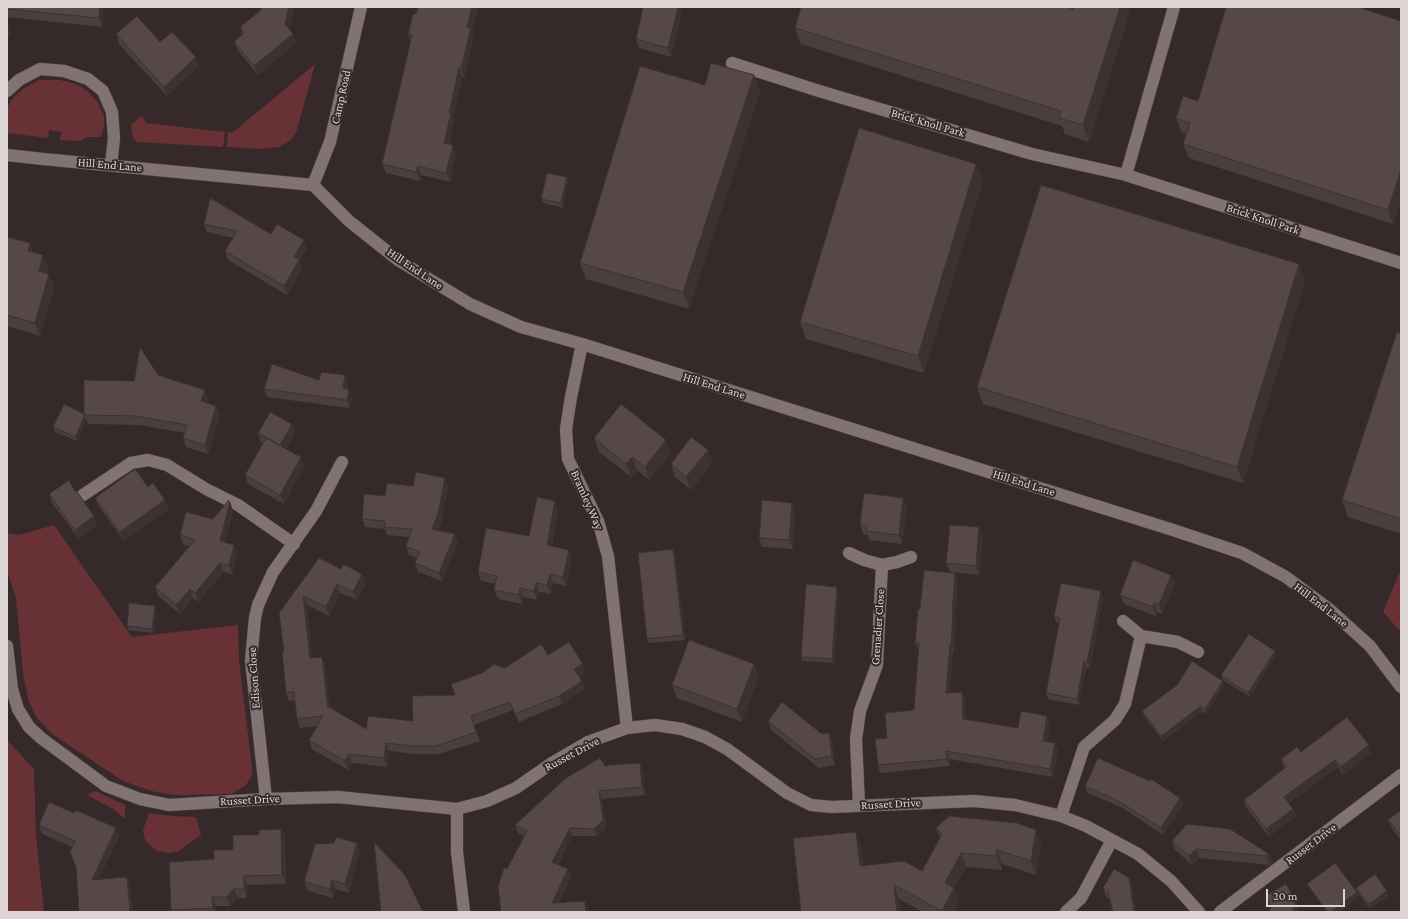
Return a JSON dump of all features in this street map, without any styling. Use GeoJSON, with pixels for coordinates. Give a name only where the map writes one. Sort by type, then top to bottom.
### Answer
{"type":"FeatureCollection","features":[{"type":"Feature","properties":{"kind":"street","name":"Camp Road"},"geometry":{"type":"LineString","coordinates":[[313,185],[330,142],[361,7]]}},
{"type":"Feature","properties":{"kind":"street"},"geometry":{"type":"LineString","coordinates":[[1126,175],[1174,7]]}},
{"type":"Feature","properties":{"kind":"street","name":"Brick Knoll Park"},"geometry":{"type":"LineString","coordinates":[[732,63],[819,91],[1032,154],[1126,175],[1401,263]]}},
{"type":"Feature","properties":{"kind":"street"},"geometry":{"type":"LineString","coordinates":[[7,91],[19,80],[40,69],[64,70],[88,79],[102,91],[112,112],[114,138],[112,165]]}},
{"type":"Feature","properties":{"kind":"street","name":"Hill End Lane"},"geometry":{"type":"LineString","coordinates":[[7,155],[313,185],[350,221],[398,260],[470,304],[521,327],[582,344],[1173,530],[1242,554],[1286,577],[1328,610],[1370,646],[1401,687]]}},
{"type":"Feature","properties":{"kind":"street","name":"Bramley Way"},"geometry":{"type":"LineString","coordinates":[[582,344],[566,429],[568,459],[598,521],[608,556],[627,728]]}},
{"type":"Feature","properties":{"kind":"street"},"geometry":{"type":"LineString","coordinates":[[83,495],[131,463],[148,460],[167,464],[206,489],[238,505],[294,544]]}},
{"type":"Feature","properties":{"kind":"street","name":"Edison Close"},"geometry":{"type":"LineString","coordinates":[[266,799],[251,660],[252,636],[258,605],[273,572],[316,512],[342,462]]}},
{"type":"Feature","properties":{"kind":"street"},"geometry":{"type":"LineString","coordinates":[[849,553],[864,560],[882,565],[911,557]]}},
{"type":"Feature","properties":{"kind":"street","name":"Grenadier Close"},"geometry":{"type":"LineString","coordinates":[[859,806],[856,738],[860,711],[877,665],[882,565]]}},
{"type":"Feature","properties":{"kind":"street"},"geometry":{"type":"LineString","coordinates":[[1123,620],[1141,636],[1178,642],[1198,652]]}},
{"type":"Feature","properties":{"kind":"street"},"geometry":{"type":"LineString","coordinates":[[1061,816],[1084,748],[1115,720],[1125,704],[1141,636]]}},
{"type":"Feature","properties":{"kind":"street","name":"Russet Drive"},"geometry":{"type":"LineString","coordinates":[[7,646],[12,689],[18,708],[30,727],[41,738],[106,786],[140,799],[169,805],[266,799],[338,797],[457,809],[487,801],[516,788],[552,763],[588,742],[627,728],[655,725],[682,729],[706,737],[727,749],[787,793],[811,805],[832,807],[974,801],[1015,805],[1061,816],[1086,826],[1138,854],[1171,881],[1199,912]]}},
{"type":"Feature","properties":{"kind":"street","name":"Russet Drive"},"geometry":{"type":"LineString","coordinates":[[1220,912],[1401,775]]}},
{"type":"Feature","properties":{"kind":"street"},"geometry":{"type":"LineString","coordinates":[[457,809],[457,852],[464,912]]}},
{"type":"Feature","properties":{"kind":"street"},"geometry":{"type":"LineString","coordinates":[[1066,912],[1081,898],[1112,840]]}},
{"type":"Feature","properties":{"kind":"shaded area"},"geometry":{"type":"Polygon","coordinates":[[[315,64],[297,130],[291,140],[279,147],[263,149],[227,147],[228,132],[232,133],[315,64]]]}},
{"type":"Feature","properties":{"kind":"shaded area"},"geometry":{"type":"Polygon","coordinates":[[[39,80],[60,80],[76,84],[89,92],[98,103],[104,116],[104,126],[101,137],[87,137],[81,141],[60,140],[61,132],[49,130],[48,138],[7,133],[7,109],[11,100],[24,88],[39,80]]]}},
{"type":"Feature","properties":{"kind":"shaded area"},"geometry":{"type":"Polygon","coordinates":[[[142,116],[146,123],[225,132],[223,147],[137,142],[133,138],[131,125],[142,116]]]}},
{"type":"Feature","properties":{"kind":"shaded area"},"geometry":{"type":"Polygon","coordinates":[[[54,525],[132,637],[238,625],[239,661],[252,767],[252,776],[245,786],[232,794],[176,795],[151,791],[123,781],[52,734],[36,717],[28,699],[23,673],[16,598],[7,571],[7,533],[19,535],[54,525]]]}},
{"type":"Feature","properties":{"kind":"shaded area"},"geometry":{"type":"Polygon","coordinates":[[[1399,574],[1401,574],[1401,632],[1383,612],[1399,574]]]}},
{"type":"Feature","properties":{"kind":"shaded area"},"geometry":{"type":"Polygon","coordinates":[[[7,740],[34,769],[36,836],[44,912],[7,912],[7,740]]]}},
{"type":"Feature","properties":{"kind":"shaded area"},"geometry":{"type":"Polygon","coordinates":[[[95,791],[125,805],[125,819],[115,810],[87,795],[95,791]]]}},
{"type":"Feature","properties":{"kind":"shaded area"},"geometry":{"type":"Polygon","coordinates":[[[149,813],[196,817],[201,835],[179,851],[170,853],[157,851],[145,840],[143,830],[149,813]]]}},
{"type":"Feature","properties":{"kind":"building"},"geometry":{"type":"Polygon","coordinates":[[[7,7],[100,7],[99,18],[7,9],[7,7]]]}},
{"type":"Feature","properties":{"kind":"building"},"geometry":{"type":"Polygon","coordinates":[[[261,7],[289,7],[285,24],[293,34],[254,66],[234,42],[244,33],[240,27],[261,10],[261,7]]]}},
{"type":"Feature","properties":{"kind":"building"},"geometry":{"type":"Polygon","coordinates":[[[418,7],[472,7],[467,27],[471,28],[461,69],[459,68],[444,143],[453,145],[446,173],[418,166],[416,172],[382,164],[412,35],[408,34],[413,14],[416,14],[418,7]]]}},
{"type":"Feature","properties":{"kind":"building"},"geometry":{"type":"Polygon","coordinates":[[[643,7],[678,7],[668,48],[636,39],[643,7]]]}},
{"type":"Feature","properties":{"kind":"building"},"geometry":{"type":"Polygon","coordinates":[[[801,7],[1067,7],[1073,9],[1074,7],[1120,7],[1083,125],[1059,118],[1061,111],[795,28],[801,7]]]}},
{"type":"Feature","properties":{"kind":"building"},"geometry":{"type":"Polygon","coordinates":[[[1226,7],[1358,7],[1401,21],[1401,169],[1388,210],[1183,144],[1190,123],[1176,118],[1183,96],[1198,101],[1226,7]]]}},
{"type":"Feature","properties":{"kind":"building"},"geometry":{"type":"Polygon","coordinates":[[[137,16],[160,42],[172,32],[196,57],[164,87],[116,34],[137,16]]]}},
{"type":"Feature","properties":{"kind":"building"},"geometry":{"type":"Polygon","coordinates":[[[711,63],[754,75],[683,292],[580,263],[640,66],[705,85],[711,63]]]}},
{"type":"Feature","properties":{"kind":"building"},"geometry":{"type":"Polygon","coordinates":[[[859,128],[976,164],[918,356],[800,322],[859,128]]]}},
{"type":"Feature","properties":{"kind":"building"},"geometry":{"type":"Polygon","coordinates":[[[547,173],[567,177],[561,203],[541,199],[547,173]]]}},
{"type":"Feature","properties":{"kind":"building"},"geometry":{"type":"Polygon","coordinates":[[[1041,185],[1299,264],[1237,467],[977,387],[1041,185]]]}},
{"type":"Feature","properties":{"kind":"building"},"geometry":{"type":"Polygon","coordinates":[[[210,198],[271,234],[277,224],[304,240],[294,257],[299,260],[284,286],[225,251],[237,231],[204,224],[210,198]]]}},
{"type":"Feature","properties":{"kind":"building"},"geometry":{"type":"Polygon","coordinates":[[[7,237],[30,243],[28,251],[43,255],[39,271],[49,274],[35,323],[7,315],[7,237]]]}},
{"type":"Feature","properties":{"kind":"building"},"geometry":{"type":"Polygon","coordinates":[[[1397,332],[1401,333],[1401,519],[1342,500],[1397,332]]]}},
{"type":"Feature","properties":{"kind":"building"},"geometry":{"type":"Polygon","coordinates":[[[140,347],[158,375],[205,390],[201,401],[216,406],[205,445],[183,438],[187,425],[136,416],[84,415],[84,380],[134,381],[140,347]]]}},
{"type":"Feature","properties":{"kind":"building"},"geometry":{"type":"Polygon","coordinates":[[[272,364],[319,380],[321,372],[345,375],[343,388],[349,390],[347,400],[264,389],[272,364]]]}},
{"type":"Feature","properties":{"kind":"building"},"geometry":{"type":"Polygon","coordinates":[[[64,404],[85,415],[75,437],[53,427],[64,404]]]}},
{"type":"Feature","properties":{"kind":"building"},"geometry":{"type":"Polygon","coordinates":[[[621,404],[666,440],[645,467],[632,457],[626,464],[594,438],[621,404]]]}},
{"type":"Feature","properties":{"kind":"building"},"geometry":{"type":"Polygon","coordinates":[[[270,412],[292,424],[280,445],[258,433],[270,412]]]}},
{"type":"Feature","properties":{"kind":"building"},"geometry":{"type":"Polygon","coordinates":[[[691,437],[708,450],[686,477],[671,464],[691,437]]]}},
{"type":"Feature","properties":{"kind":"building"},"geometry":{"type":"Polygon","coordinates":[[[266,438],[301,457],[280,495],[245,475],[266,438]]]}},
{"type":"Feature","properties":{"kind":"building"},"geometry":{"type":"Polygon","coordinates":[[[135,469],[148,487],[153,483],[165,500],[120,532],[95,498],[135,469]]]}},
{"type":"Feature","properties":{"kind":"building"},"geometry":{"type":"Polygon","coordinates":[[[416,472],[445,478],[438,514],[432,529],[455,534],[439,573],[415,563],[420,552],[406,546],[412,529],[384,527],[385,521],[362,519],[364,494],[385,496],[387,483],[413,486],[416,472]]]}},
{"type":"Feature","properties":{"kind":"building"},"geometry":{"type":"Polygon","coordinates":[[[69,480],[74,490],[78,493],[94,516],[75,530],[49,494],[69,480]]]}},
{"type":"Feature","properties":{"kind":"building"},"geometry":{"type":"Polygon","coordinates":[[[864,493],[903,498],[899,535],[866,531],[867,526],[860,525],[864,493]]]}},
{"type":"Feature","properties":{"kind":"building"},"geometry":{"type":"Polygon","coordinates":[[[537,497],[555,501],[547,545],[569,550],[563,577],[550,574],[547,585],[536,583],[534,591],[520,588],[519,595],[494,590],[497,576],[478,572],[486,528],[529,536],[537,497]]]}},
{"type":"Feature","properties":{"kind":"building"},"geometry":{"type":"Polygon","coordinates":[[[762,500],[792,503],[789,540],[759,538],[762,500]]]}},
{"type":"Feature","properties":{"kind":"building"},"geometry":{"type":"Polygon","coordinates":[[[228,501],[230,502],[220,541],[234,545],[229,565],[220,563],[195,593],[190,589],[176,605],[155,587],[195,540],[180,535],[186,512],[213,519],[228,501]]]}},
{"type":"Feature","properties":{"kind":"building"},"geometry":{"type":"Polygon","coordinates":[[[950,525],[979,527],[976,566],[946,563],[950,525]]]}},
{"type":"Feature","properties":{"kind":"building"},"geometry":{"type":"Polygon","coordinates":[[[673,549],[683,635],[647,639],[638,553],[673,549]]]}},
{"type":"Feature","properties":{"kind":"building"},"geometry":{"type":"Polygon","coordinates":[[[319,558],[341,569],[343,564],[362,574],[353,592],[337,584],[326,607],[303,596],[310,658],[322,657],[328,708],[329,707],[366,729],[368,716],[413,721],[412,696],[455,695],[451,684],[482,673],[494,664],[505,668],[541,644],[548,655],[569,642],[583,664],[574,669],[582,681],[559,696],[515,714],[510,702],[471,716],[476,732],[436,746],[411,746],[386,743],[384,758],[349,754],[345,761],[309,740],[323,716],[297,719],[294,692],[286,692],[282,652],[284,652],[279,613],[319,558]]]}},
{"type":"Feature","properties":{"kind":"building"},"geometry":{"type":"Polygon","coordinates":[[[1133,560],[1171,575],[1159,605],[1154,603],[1153,607],[1120,595],[1133,560]]]}},
{"type":"Feature","properties":{"kind":"building"},"geometry":{"type":"Polygon","coordinates":[[[924,570],[955,573],[951,645],[946,693],[962,692],[963,719],[1018,728],[1021,711],[1047,716],[1043,741],[1055,743],[1050,769],[946,751],[947,759],[878,765],[875,739],[887,738],[885,713],[914,710],[919,643],[915,643],[924,570]]]}},
{"type":"Feature","properties":{"kind":"building"},"geometry":{"type":"Polygon","coordinates":[[[1061,583],[1101,591],[1087,662],[1084,661],[1077,699],[1046,693],[1060,618],[1054,616],[1061,583]]]}},
{"type":"Feature","properties":{"kind":"building"},"geometry":{"type":"Polygon","coordinates":[[[806,584],[837,587],[832,659],[801,657],[806,584]]]}},
{"type":"Feature","properties":{"kind":"building"},"geometry":{"type":"Polygon","coordinates":[[[129,603],[155,606],[152,629],[127,626],[129,603]]]}},
{"type":"Feature","properties":{"kind":"building"},"geometry":{"type":"Polygon","coordinates":[[[1249,634],[1275,651],[1248,693],[1221,675],[1249,634]]]}},
{"type":"Feature","properties":{"kind":"building"},"geometry":{"type":"Polygon","coordinates":[[[689,640],[754,664],[737,709],[672,685],[689,640]]]}},
{"type":"Feature","properties":{"kind":"building"},"geometry":{"type":"Polygon","coordinates":[[[1192,661],[1223,681],[1205,709],[1201,706],[1161,736],[1142,711],[1177,685],[1192,661]]]}},
{"type":"Feature","properties":{"kind":"building"},"geometry":{"type":"Polygon","coordinates":[[[782,702],[822,734],[829,733],[832,756],[815,759],[768,721],[782,702]]]}},
{"type":"Feature","properties":{"kind":"building"},"geometry":{"type":"Polygon","coordinates":[[[1347,717],[1369,745],[1341,767],[1335,760],[1284,797],[1293,809],[1266,829],[1244,800],[1286,767],[1281,759],[1297,747],[1301,752],[1347,717]]]}},
{"type":"Feature","properties":{"kind":"building"},"geometry":{"type":"Polygon","coordinates":[[[600,758],[606,767],[609,765],[640,763],[642,787],[599,791],[603,820],[594,829],[570,828],[552,862],[568,869],[552,903],[585,901],[586,912],[501,912],[498,886],[504,868],[507,869],[527,831],[515,825],[566,778],[600,758]]]}},
{"type":"Feature","properties":{"kind":"building"},"geometry":{"type":"Polygon","coordinates":[[[1098,758],[1150,781],[1151,779],[1180,798],[1161,828],[1120,802],[1085,786],[1098,758]]]}},
{"type":"Feature","properties":{"kind":"building"},"geometry":{"type":"Polygon","coordinates":[[[49,802],[74,813],[76,810],[116,828],[92,880],[127,877],[130,912],[79,912],[76,867],[70,852],[75,841],[39,825],[49,802]]]}},
{"type":"Feature","properties":{"kind":"building"},"geometry":{"type":"Polygon","coordinates":[[[1401,810],[1401,835],[1388,820],[1401,810]]]}},
{"type":"Feature","properties":{"kind":"building"},"geometry":{"type":"Polygon","coordinates":[[[949,816],[1017,823],[1036,830],[1031,861],[997,850],[996,856],[961,853],[945,883],[954,888],[942,911],[894,885],[897,912],[801,912],[793,838],[856,832],[860,866],[904,861],[922,871],[942,834],[936,828],[949,816]]]}},
{"type":"Feature","properties":{"kind":"building"},"geometry":{"type":"Polygon","coordinates":[[[1187,824],[1230,829],[1269,854],[1266,856],[1196,849],[1189,856],[1172,841],[1187,824]]]}},
{"type":"Feature","properties":{"kind":"building"},"geometry":{"type":"Polygon","coordinates":[[[281,829],[282,875],[244,876],[244,889],[234,889],[227,897],[212,897],[213,908],[171,910],[169,862],[214,859],[214,850],[233,850],[233,835],[259,835],[259,830],[281,829]]]}},
{"type":"Feature","properties":{"kind":"building"},"geometry":{"type":"Polygon","coordinates":[[[336,837],[357,843],[345,884],[332,880],[330,889],[304,882],[315,844],[334,843],[336,837]]]}},
{"type":"Feature","properties":{"kind":"building"},"geometry":{"type":"Polygon","coordinates":[[[374,842],[405,875],[423,912],[381,912],[374,842]]]}},
{"type":"Feature","properties":{"kind":"building"},"geometry":{"type":"Polygon","coordinates":[[[1335,863],[1357,892],[1331,912],[1328,912],[1307,884],[1335,863]]]}},
{"type":"Feature","properties":{"kind":"building"},"geometry":{"type":"Polygon","coordinates":[[[1114,869],[1129,878],[1134,912],[1113,912],[1108,892],[1103,888],[1114,869]]]}},
{"type":"Feature","properties":{"kind":"building"},"geometry":{"type":"Polygon","coordinates":[[[1375,874],[1387,891],[1369,904],[1356,888],[1375,874]]]}},
{"type":"Feature","properties":{"kind":"building"},"geometry":{"type":"Polygon","coordinates":[[[1286,884],[1295,900],[1293,912],[1269,912],[1271,905],[1265,896],[1286,884]]]}}]}
